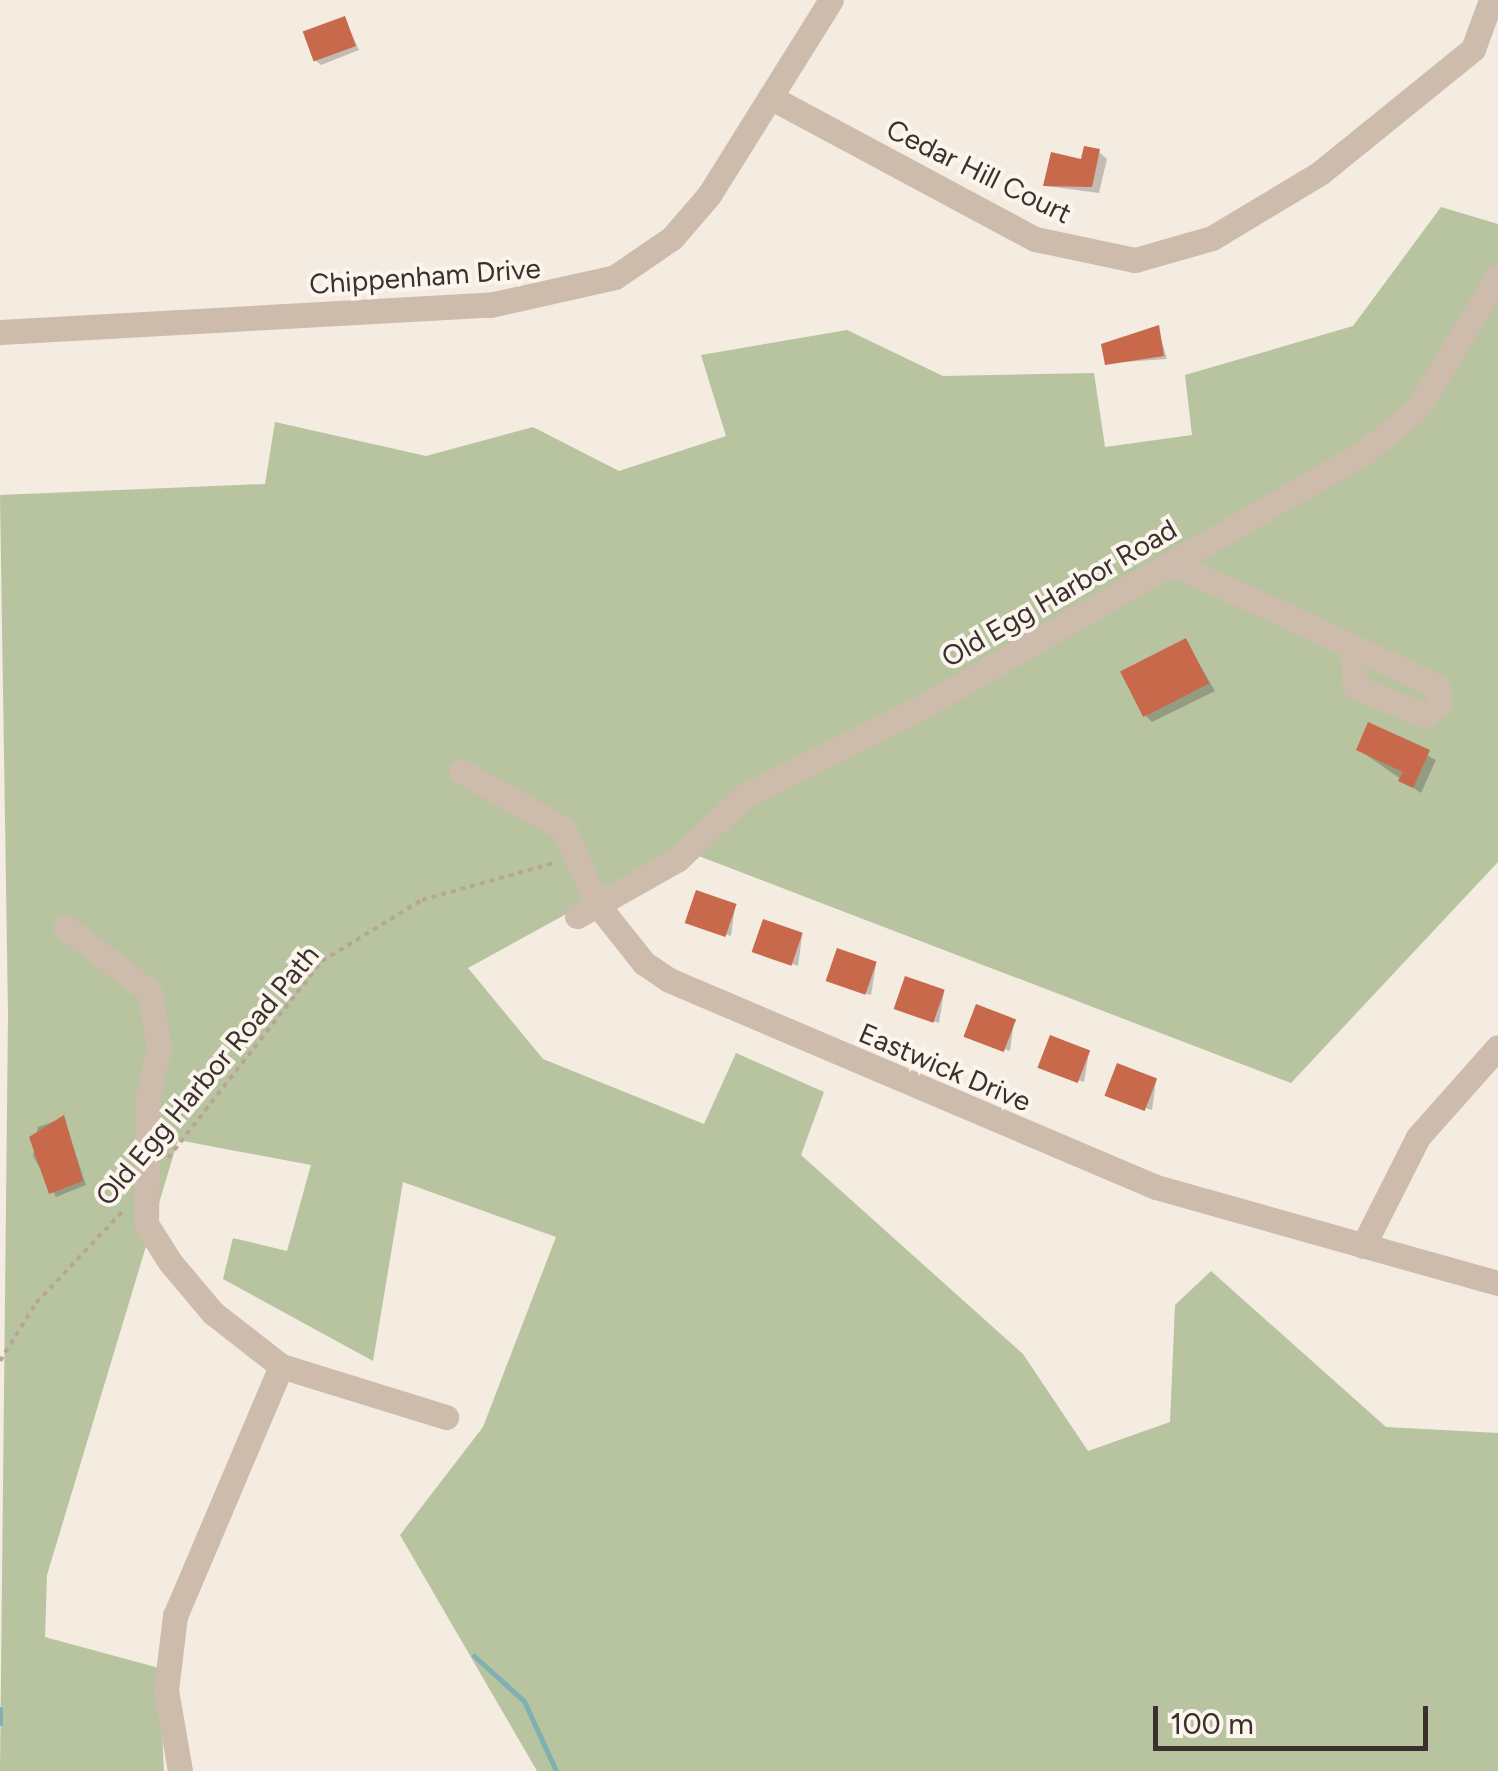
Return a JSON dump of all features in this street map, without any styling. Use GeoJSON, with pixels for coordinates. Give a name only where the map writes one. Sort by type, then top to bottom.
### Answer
{"type":"FeatureCollection","features":[{"type":"Feature","properties":{"kind":"street","name":"Chippenham Drive"},"geometry":{"type":"LineString","coordinates":[[0,332],[548,298],[615,277],[672,238],[832,0]]}},
{"type":"Feature","properties":{"kind":"street","name":"Cedar Hill Court"},"geometry":{"type":"LineString","coordinates":[[770,97],[1035,238],[1135,260],[1212,238],[1320,174],[1473,49],[1491,0]]}},
{"type":"Feature","properties":{"kind":"street","name":"Old Egg Harbor Road"},"geometry":{"type":"LineString","coordinates":[[587,909],[678,859],[744,796],[920,708],[1366,451],[1418,408],[1498,276]]}},
{"type":"Feature","properties":{"kind":"street"},"geometry":{"type":"LineString","coordinates":[[1171,563],[1352,646]]}},
{"type":"Feature","properties":{"kind":"street","name":"Eastwick Drive"},"geometry":{"type":"LineString","coordinates":[[461,771],[564,829],[587,909],[669,980],[1156,1188],[1498,1282]]}},
{"type":"Feature","properties":{"kind":"street"},"geometry":{"type":"LineString","coordinates":[[64,927],[149,991],[159,1046],[148,1095],[152,1179],[146,1224],[214,1313],[281,1366],[446,1417]]}},
{"type":"Feature","properties":{"kind":"street"},"geometry":{"type":"LineString","coordinates":[[1363,1246],[1418,1136],[1498,1047]]}},
{"type":"Feature","properties":{"kind":"street"},"geometry":{"type":"LineString","coordinates":[[180,1771],[166,1690],[175,1616],[281,1366]]}},
{"type":"Feature","properties":{"kind":"path","name":"Old Egg Harbor Road Path"},"geometry":{"type":"LineString","coordinates":[[0,1361],[36,1303],[152,1179],[322,961],[476,878],[554,862],[562,880]]}},
{"type":"Feature","properties":{"kind":"green space"},"geometry":{"type":"Polygon","coordinates":[[[1441,207],[1498,224],[1498,862],[1291,1083],[683,850],[468,968],[543,1059],[704,1124],[736,1053],[824,1092],[801,1155],[1023,1354],[1088,1451],[1170,1422],[1175,1305],[1211,1271],[1386,1427],[1498,1433],[1498,1771],[537,1771],[400,1535],[483,1427],[556,1237],[403,1182],[373,1361],[223,1279],[233,1238],[287,1251],[311,1165],[178,1140],[47,1575],[45,1637],[159,1668],[164,1771],[0,1771],[8,1015],[0,495],[265,484],[275,422],[426,456],[533,427],[619,471],[726,436],[701,355],[847,330],[943,376],[1094,373],[1105,447],[1192,435],[1185,375],[1353,326],[1441,207]]]}},
{"type":"Feature","properties":{"kind":"building"},"geometry":{"type":"Polygon","coordinates":[[[345,16],[356,46],[314,61],[303,31],[345,16]]]}},
{"type":"Feature","properties":{"kind":"building"},"geometry":{"type":"Polygon","coordinates":[[[1084,146],[1100,149],[1092,187],[1043,186],[1051,152],[1081,159],[1084,146]]]}},
{"type":"Feature","properties":{"kind":"building"},"geometry":{"type":"Polygon","coordinates":[[[1159,325],[1164,356],[1105,365],[1101,344],[1159,325]]]}},
{"type":"Feature","properties":{"kind":"building"},"geometry":{"type":"Polygon","coordinates":[[[1186,638],[1209,683],[1143,717],[1120,672],[1186,638]]]}},
{"type":"Feature","properties":{"kind":"building"},"geometry":{"type":"Polygon","coordinates":[[[1368,722],[1430,750],[1413,788],[1398,781],[1403,772],[1356,750],[1368,722]]]}},
{"type":"Feature","properties":{"kind":"building"},"geometry":{"type":"Polygon","coordinates":[[[696,890],[737,904],[725,937],[685,923],[696,890]]]}},
{"type":"Feature","properties":{"kind":"building"},"geometry":{"type":"Polygon","coordinates":[[[763,919],[803,933],[791,966],[752,952],[763,919]]]}},
{"type":"Feature","properties":{"kind":"building"},"geometry":{"type":"Polygon","coordinates":[[[837,948],[877,962],[865,995],[826,981],[837,948]]]}},
{"type":"Feature","properties":{"kind":"building"},"geometry":{"type":"Polygon","coordinates":[[[905,976],[945,990],[933,1023],[894,1009],[905,976]]]}},
{"type":"Feature","properties":{"kind":"building"},"geometry":{"type":"Polygon","coordinates":[[[976,1004],[1016,1019],[1004,1052],[963,1037],[976,1004]]]}},
{"type":"Feature","properties":{"kind":"building"},"geometry":{"type":"Polygon","coordinates":[[[1050,1035],[1090,1050],[1078,1083],[1037,1068],[1050,1035]]]}},
{"type":"Feature","properties":{"kind":"building"},"geometry":{"type":"Polygon","coordinates":[[[1117,1063],[1157,1078],[1145,1111],[1104,1096],[1117,1063]]]}},
{"type":"Feature","properties":{"kind":"building"},"geometry":{"type":"Polygon","coordinates":[[[64,1115],[83,1181],[49,1194],[29,1137],[64,1115]]]}},
{"type":"Feature","properties":{"kind":"waterway"},"geometry":{"type":"LineString","coordinates":[[474,1656],[524,1701],[556,1771]]}},
{"type":"Feature","properties":{"kind":"waterway"},"geometry":{"type":"LineString","coordinates":[[0,1709],[0,1723]]}}]}
